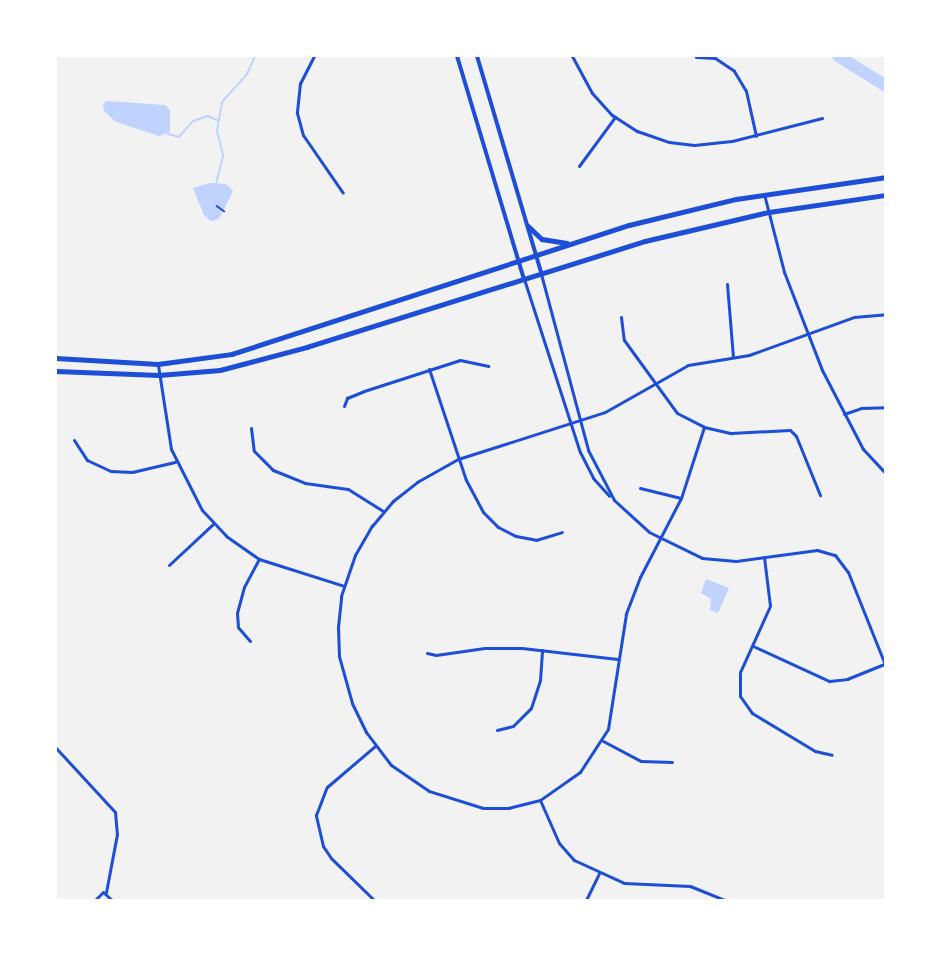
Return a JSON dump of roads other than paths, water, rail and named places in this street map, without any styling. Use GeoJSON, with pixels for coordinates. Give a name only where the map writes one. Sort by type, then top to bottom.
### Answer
{"type":"FeatureCollection","features":[{"type":"Feature","properties":{"kind":"main road"},"geometry":{"type":"LineString","coordinates":[[56,358],[158,364],[261,348],[569,243],[689,210],[764,194],[885,177]]}},
{"type":"Feature","properties":{"kind":"main road"},"geometry":{"type":"LineString","coordinates":[[56,371],[159,375],[253,363],[645,241],[769,212],[885,195]]}},
{"type":"Feature","properties":{"kind":"main road"},"geometry":{"type":"LineString","coordinates":[[528,226],[544,240],[569,243]]}},
{"type":"Feature","properties":{"kind":"street"},"geometry":{"type":"LineString","coordinates":[[314,56],[300,83],[298,119],[310,146],[343,193]]}},
{"type":"Feature","properties":{"kind":"street"},"geometry":{"type":"LineString","coordinates":[[457,56],[518,261],[569,422],[587,468],[614,500],[659,538],[702,558],[736,561],[817,550],[837,556],[848,572],[885,665],[847,679],[829,681],[753,646]]}},
{"type":"Feature","properties":{"kind":"street"},"geometry":{"type":"LineString","coordinates":[[477,56],[528,226],[595,468],[614,500]]}},
{"type":"Feature","properties":{"kind":"street"},"geometry":{"type":"LineString","coordinates":[[572,56],[592,93],[615,117],[637,131],[680,144],[708,144],[756,136],[822,118]]}},
{"type":"Feature","properties":{"kind":"street"},"geometry":{"type":"LineString","coordinates":[[696,57],[715,58],[734,71],[746,91],[756,136]]}},
{"type":"Feature","properties":{"kind":"street"},"geometry":{"type":"LineString","coordinates":[[579,166],[615,117]]}},
{"type":"Feature","properties":{"kind":"street"},"geometry":{"type":"LineString","coordinates":[[764,194],[784,272],[807,334],[844,414],[873,464],[885,474]]}},
{"type":"Feature","properties":{"kind":"street"},"geometry":{"type":"LineString","coordinates":[[728,284],[733,357]]}},
{"type":"Feature","properties":{"kind":"street"},"geometry":{"type":"LineString","coordinates":[[704,428],[681,498],[659,538],[626,614],[617,659],[614,705],[603,741],[575,777],[540,800],[497,809],[462,804],[416,784],[375,746],[359,719],[342,673],[338,627],[344,586],[363,539],[383,512],[417,482],[458,459],[620,406],[653,384],[688,365],[763,352],[854,317],[885,314]]}},
{"type":"Feature","properties":{"kind":"street"},"geometry":{"type":"LineString","coordinates":[[621,317],[621,335],[653,384],[676,413],[704,428],[745,435],[790,430],[796,436],[820,495]]}},
{"type":"Feature","properties":{"kind":"street"},"geometry":{"type":"LineString","coordinates":[[344,406],[347,398],[429,369],[466,360],[488,366]]}},
{"type":"Feature","properties":{"kind":"street"},"geometry":{"type":"LineString","coordinates":[[158,364],[166,432],[175,462],[192,497],[213,524],[259,559],[344,586]]}},
{"type":"Feature","properties":{"kind":"street"},"geometry":{"type":"LineString","coordinates":[[429,369],[458,459],[477,505],[498,527],[516,536],[537,540],[562,532]]}},
{"type":"Feature","properties":{"kind":"street"},"geometry":{"type":"LineString","coordinates":[[844,414],[861,408],[885,407]]}},
{"type":"Feature","properties":{"kind":"street"},"geometry":{"type":"LineString","coordinates":[[251,428],[254,451],[273,470],[294,480],[348,489],[383,512]]}},
{"type":"Feature","properties":{"kind":"street"},"geometry":{"type":"LineString","coordinates":[[74,440],[87,460],[111,471],[132,472],[175,462]]}},
{"type":"Feature","properties":{"kind":"street"},"geometry":{"type":"LineString","coordinates":[[640,488],[681,498]]}},
{"type":"Feature","properties":{"kind":"street"},"geometry":{"type":"LineString","coordinates":[[169,565],[213,524]]}},
{"type":"Feature","properties":{"kind":"street"},"geometry":{"type":"LineString","coordinates":[[764,557],[770,606],[738,679],[742,701],[752,713],[815,751],[832,755]]}},
{"type":"Feature","properties":{"kind":"street"},"geometry":{"type":"LineString","coordinates":[[250,641],[238,627],[237,613],[244,587],[259,559]]}},
{"type":"Feature","properties":{"kind":"street"},"geometry":{"type":"LineString","coordinates":[[427,653],[436,656],[499,648],[542,650],[617,659]]}},
{"type":"Feature","properties":{"kind":"street"},"geometry":{"type":"LineString","coordinates":[[497,730],[513,726],[531,708],[540,680],[542,650]]}},
{"type":"Feature","properties":{"kind":"street"},"geometry":{"type":"LineString","coordinates":[[603,741],[641,761],[672,762]]}},
{"type":"Feature","properties":{"kind":"street"},"geometry":{"type":"LineString","coordinates":[[374,900],[331,858],[323,846],[316,815],[327,787],[375,746]]}},
{"type":"Feature","properties":{"kind":"street"},"geometry":{"type":"LineString","coordinates":[[56,748],[115,813],[117,834],[105,892]]}},
{"type":"Feature","properties":{"kind":"street"},"geometry":{"type":"LineString","coordinates":[[540,800],[565,852],[599,873],[638,886],[700,889],[724,900]]}},
{"type":"Feature","properties":{"kind":"street"},"geometry":{"type":"LineString","coordinates":[[586,900],[599,873]]}},
{"type":"Feature","properties":{"kind":"street"},"geometry":{"type":"LineString","coordinates":[[95,900],[98,894],[105,892]]}},
{"type":"Feature","properties":{"kind":"street"},"geometry":{"type":"LineString","coordinates":[[105,892],[112,900]]}},
{"type":"Feature","properties":{"kind":"water"},"geometry":{"type":"Polygon","coordinates":[[[107,101],[165,105],[170,110],[170,132],[159,136],[116,122],[104,111],[103,104],[107,101]]]}},
{"type":"Feature","properties":{"kind":"water"},"geometry":{"type":"Polygon","coordinates":[[[210,183],[226,184],[233,191],[219,219],[211,221],[204,215],[193,188],[210,183]]]}},
{"type":"Feature","properties":{"kind":"water"},"geometry":{"type":"Polygon","coordinates":[[[706,579],[729,588],[718,613],[710,610],[711,599],[701,593],[706,579]]]}},
{"type":"Feature","properties":{"kind":"waterway"},"geometry":{"type":"LineString","coordinates":[[216,184],[223,155],[217,131],[222,102],[247,74],[255,56]]}},
{"type":"Feature","properties":{"kind":"waterway"},"geometry":{"type":"LineString","coordinates":[[838,56],[886,86]]}},
{"type":"Feature","properties":{"kind":"waterway"},"geometry":{"type":"LineString","coordinates":[[168,134],[179,137],[193,121],[208,116],[217,120]]}}]}
